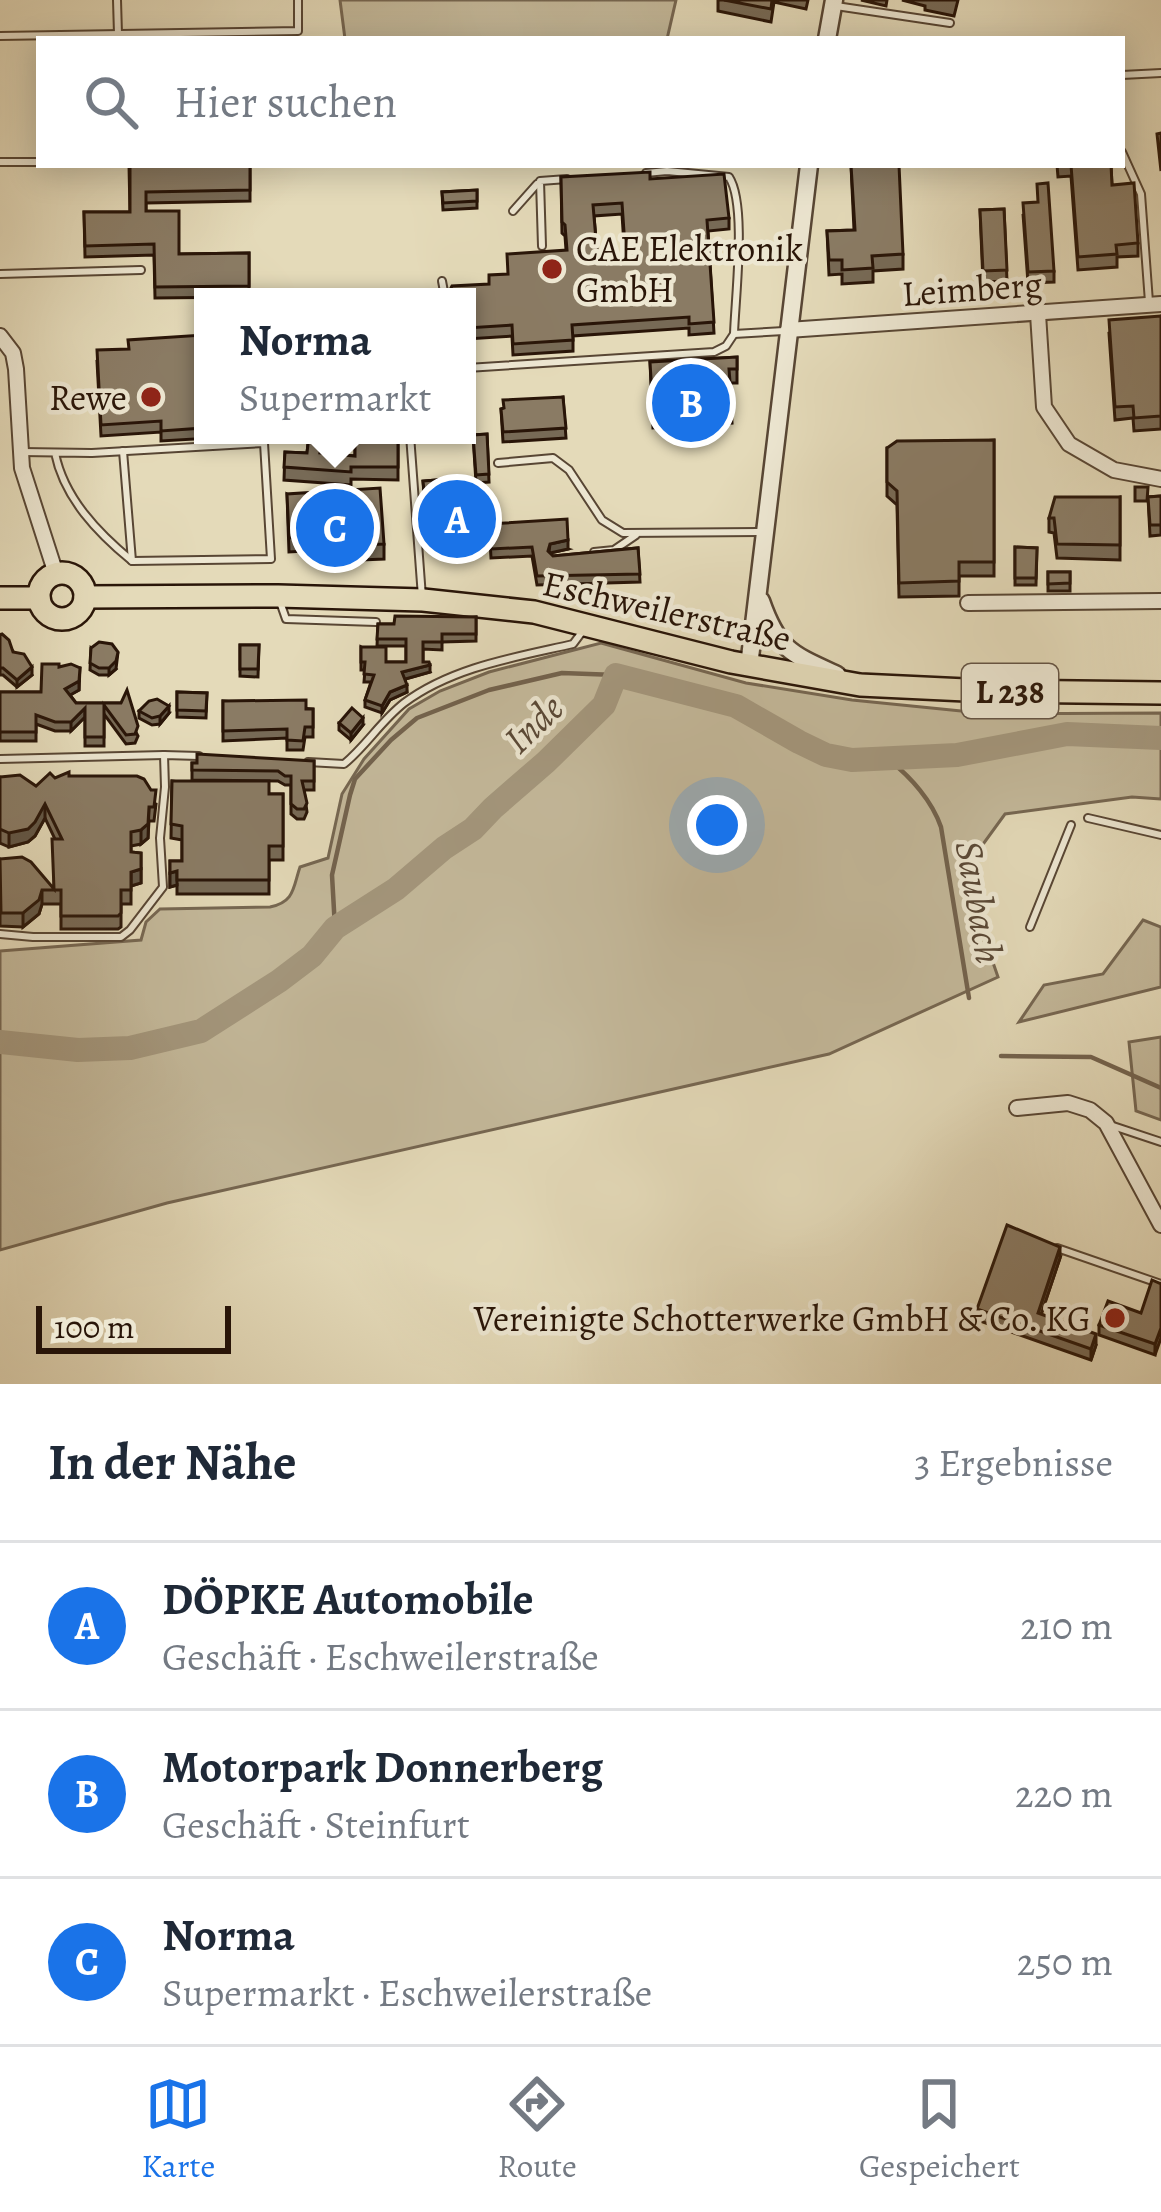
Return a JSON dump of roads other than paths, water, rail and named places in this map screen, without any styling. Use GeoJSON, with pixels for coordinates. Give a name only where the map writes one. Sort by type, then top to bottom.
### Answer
{"type":"FeatureCollection","features":[{"type":"Feature","properties":{"kind":"main road"},"geometry":{"type":"LineString","coordinates":[[39,598],[42,585],[56,574],[77,579],[85,597]]}},
{"type":"Feature","properties":{"kind":"main road","name":"Eschweilerstraße"},"geometry":{"type":"LineString","coordinates":[[85,597],[423,600],[534,612],[749,666],[860,685],[1161,693]]}},
{"type":"Feature","properties":{"kind":"main road","name":"L 238"},"geometry":{"type":"LineString","coordinates":[[0,598],[39,598],[45,611],[66,619],[79,612],[85,597]]}},
{"type":"Feature","properties":{"kind":"street"},"geometry":{"type":"LineString","coordinates":[[828,36],[833,3]]}},
{"type":"Feature","properties":{"kind":"street"},"geometry":{"type":"LineString","coordinates":[[749,666],[809,168]]}},
{"type":"Feature","properties":{"kind":"street","name":"Leimberg"},"geometry":{"type":"LineString","coordinates":[[788,330],[1157,305]]}},
{"type":"Feature","properties":{"kind":"street"},"geometry":{"type":"LineString","coordinates":[[1038,314],[1044,407],[1069,445],[1114,470],[1161,478]]}},
{"type":"Feature","properties":{"kind":"street"},"geometry":{"type":"LineString","coordinates":[[0,336],[13,353],[19,452],[56,574]]}},
{"type":"Feature","properties":{"kind":"street"},"geometry":{"type":"LineString","coordinates":[[759,597],[782,644],[860,685]]}},
{"type":"Feature","properties":{"kind":"street"},"geometry":{"type":"LineString","coordinates":[[968,603],[1161,601]]}},
{"type":"Feature","properties":{"kind":"street"},"geometry":{"type":"LineString","coordinates":[[1017,1108],[1068,1103],[1090,1110],[1106,1123],[1161,1225]]}},
{"type":"Feature","properties":{"kind":"lane"},"geometry":{"type":"LineString","coordinates":[[118,0],[118,34]]}},
{"type":"Feature","properties":{"kind":"lane"},"geometry":{"type":"LineString","coordinates":[[0,36],[298,31],[298,0]]}},
{"type":"Feature","properties":{"kind":"lane"},"geometry":{"type":"LineString","coordinates":[[833,3],[950,23]]}},
{"type":"Feature","properties":{"kind":"lane"},"geometry":{"type":"LineString","coordinates":[[1125,75],[1161,74]]}},
{"type":"Feature","properties":{"kind":"lane"},"geometry":{"type":"LineString","coordinates":[[1125,159],[1141,194],[1157,305]]}},
{"type":"Feature","properties":{"kind":"lane"},"geometry":{"type":"LineString","coordinates":[[0,163],[36,162]]}},
{"type":"Feature","properties":{"kind":"lane"},"geometry":{"type":"LineString","coordinates":[[476,367],[714,352],[726,346],[734,334],[739,242],[736,187],[729,177],[667,171],[626,175]]}},
{"type":"Feature","properties":{"kind":"lane"},"geometry":{"type":"LineString","coordinates":[[513,211],[540,181],[586,178]]}},
{"type":"Feature","properties":{"kind":"lane"},"geometry":{"type":"LineString","coordinates":[[540,181],[542,246]]}},
{"type":"Feature","properties":{"kind":"lane"},"geometry":{"type":"LineString","coordinates":[[0,274],[142,269]]}},
{"type":"Feature","properties":{"kind":"lane"},"geometry":{"type":"LineString","coordinates":[[442,281],[443,288]]}},
{"type":"Feature","properties":{"kind":"lane"},"geometry":{"type":"LineString","coordinates":[[734,334],[788,330]]}},
{"type":"Feature","properties":{"kind":"lane"},"geometry":{"type":"LineString","coordinates":[[19,452],[246,444]]}},
{"type":"Feature","properties":{"kind":"lane"},"geometry":{"type":"LineString","coordinates":[[56,453],[59,472],[96,531],[132,561],[271,559],[264,444]]}},
{"type":"Feature","properties":{"kind":"lane"},"geometry":{"type":"LineString","coordinates":[[411,444],[423,600]]}},
{"type":"Feature","properties":{"kind":"lane"},"geometry":{"type":"LineString","coordinates":[[123,451],[132,561]]}},
{"type":"Feature","properties":{"kind":"lane"},"geometry":{"type":"LineString","coordinates":[[498,464],[553,458],[569,470],[602,520],[623,533],[765,532]]}},
{"type":"Feature","properties":{"kind":"lane"},"geometry":{"type":"LineString","coordinates":[[575,555],[614,550],[639,533]]}},
{"type":"Feature","properties":{"kind":"lane"},"geometry":{"type":"LineString","coordinates":[[278,596],[286,619],[376,622]]}},
{"type":"Feature","properties":{"kind":"lane"},"geometry":{"type":"LineString","coordinates":[[299,762],[344,764],[405,702],[436,684],[486,664],[573,644],[588,624]]}},
{"type":"Feature","properties":{"kind":"lane"},"geometry":{"type":"LineString","coordinates":[[0,934],[121,937],[130,930],[163,886],[164,754]]}},
{"type":"Feature","properties":{"kind":"lane"},"geometry":{"type":"LineString","coordinates":[[0,759],[209,757]]}},
{"type":"Feature","properties":{"kind":"lane"},"geometry":{"type":"LineString","coordinates":[[1088,818],[1161,835]]}},
{"type":"Feature","properties":{"kind":"lane"},"geometry":{"type":"LineString","coordinates":[[1030,927],[1071,825]]}},
{"type":"Feature","properties":{"kind":"lane"},"geometry":{"type":"LineString","coordinates":[[1106,1123],[1161,1142]]}},
{"type":"Feature","properties":{"kind":"lane"},"geometry":{"type":"LineString","coordinates":[[1049,1246],[1161,1284]]}},
{"type":"Feature","properties":{"kind":"waterway"},"geometry":{"type":"LineString","coordinates":[[335,928],[332,875],[350,795],[355,779],[391,740],[417,718],[489,690],[562,673],[616,675]]}},
{"type":"Feature","properties":{"kind":"waterway","name":"Inde"},"geometry":{"type":"LineString","coordinates":[[0,1042],[78,1050],[130,1048],[201,1031],[279,981],[312,956],[335,928],[396,889],[473,829],[604,705],[616,675],[736,706],[826,755],[852,760],[957,755],[1067,734],[1161,738]]}},
{"type":"Feature","properties":{"kind":"waterway","name":"Saubach"},"geometry":{"type":"LineString","coordinates":[[889,760],[920,790],[941,827],[969,998]]}},
{"type":"Feature","properties":{"kind":"waterway","name":"Saubach"},"geometry":{"type":"LineString","coordinates":[[1001,1056],[1091,1057],[1161,1088]]}},
{"type":"Feature","properties":{"kind":"place","name":"CAE Elektronik GmbH"},"geometry":{"type":"Point","coordinates":[552,269]}},
{"type":"Feature","properties":{"kind":"place","name":"Rewe"},"geometry":{"type":"Point","coordinates":[151,397]}},
{"type":"Feature","properties":{"kind":"place","name":"Motorpark Donnerberg"},"geometry":{"type":"Point","coordinates":[691,403]}},
{"type":"Feature","properties":{"kind":"place","name":"DÖPKE Automobile"},"geometry":{"type":"Point","coordinates":[457,519]}},
{"type":"Feature","properties":{"kind":"place","name":"Norma"},"geometry":{"type":"Point","coordinates":[335,528]}},
{"type":"Feature","properties":{"kind":"place","name":"Vereinigte Schotterwerke GmbH & Co. KG"},"geometry":{"type":"Point","coordinates":[1115,1318]}}]}
